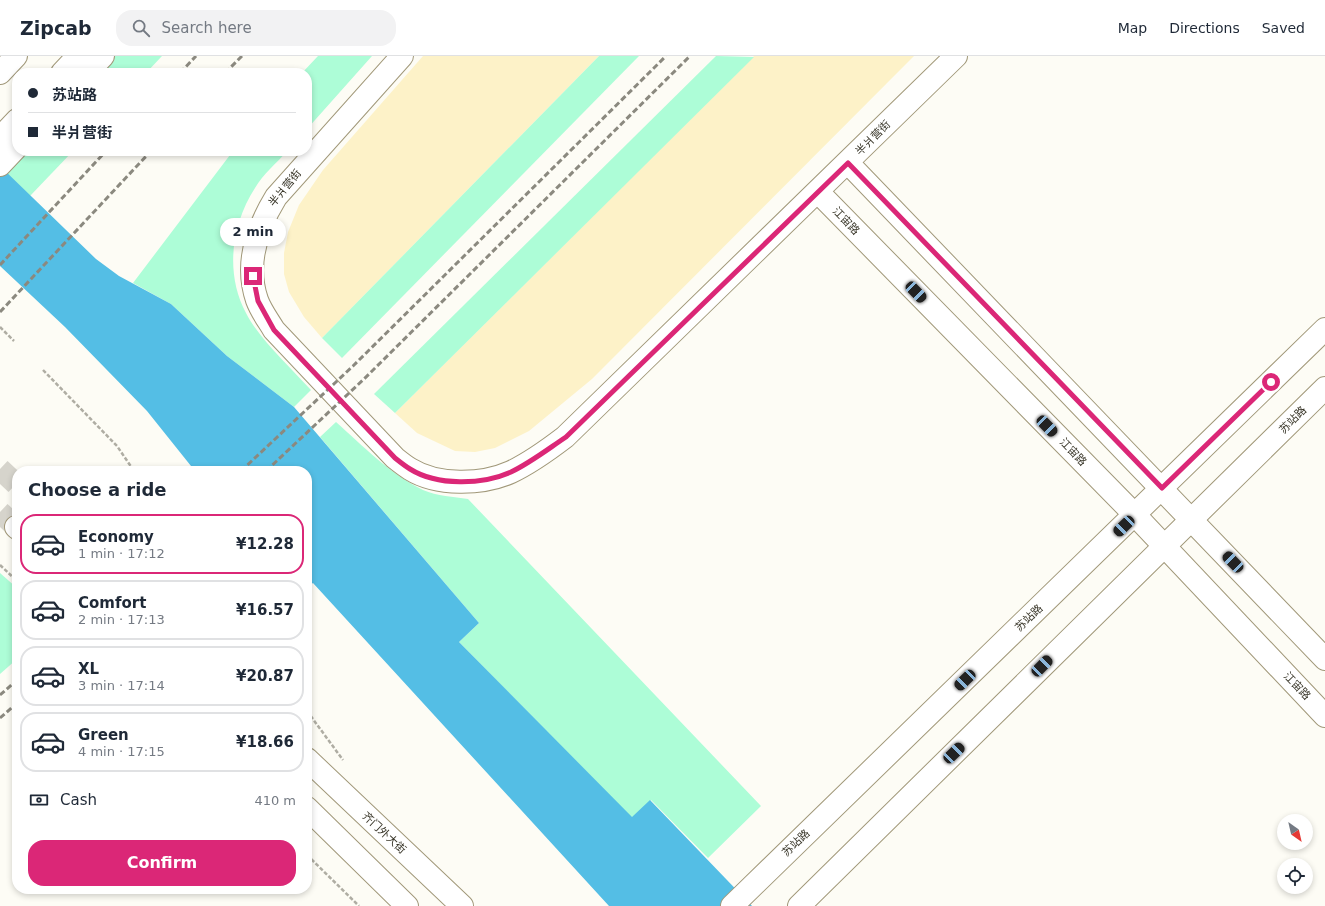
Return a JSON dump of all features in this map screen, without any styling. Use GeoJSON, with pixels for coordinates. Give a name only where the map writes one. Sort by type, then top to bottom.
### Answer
{"type":"FeatureCollection","features":[{"type":"Feature","properties":{"kind":"main road"},"geometry":{"type":"LineString","coordinates":[[0,73],[16,56]]}},
{"type":"Feature","properties":{"kind":"main road"},"geometry":{"type":"LineString","coordinates":[[67,68],[78,56]]}},
{"type":"Feature","properties":{"kind":"main road"},"geometry":{"type":"LineString","coordinates":[[92,68],[103,56]]}},
{"type":"Feature","properties":{"kind":"main road","name":"半爿营街"},"geometry":{"type":"LineString","coordinates":[[402,56],[276,197],[261,223],[257,235],[253,276],[258,301],[274,330],[395,458],[410,470],[428,477],[465,482],[487,479],[510,472],[566,437],[956,56]]}},
{"type":"Feature","properties":{"kind":"main road"},"geometry":{"type":"LineString","coordinates":[[0,138],[12,125]]}},
{"type":"Feature","properties":{"kind":"main road"},"geometry":{"type":"LineString","coordinates":[[848,163],[1325,659]]}},
{"type":"Feature","properties":{"kind":"main road","name":"江宙路"},"geometry":{"type":"LineString","coordinates":[[818,192],[1135,516],[1325,716]]}},
{"type":"Feature","properties":{"kind":"main road","name":"苏站路"},"geometry":{"type":"LineString","coordinates":[[732,906],[1135,516],[1325,329]]}},
{"type":"Feature","properties":{"kind":"main road","name":"苏站路"},"geometry":{"type":"LineString","coordinates":[[799,906],[1325,388]]}},
{"type":"Feature","properties":{"kind":"main road","name":"齐门外大街"},"geometry":{"type":"LineString","coordinates":[[312,764],[462,906]]}},
{"type":"Feature","properties":{"kind":"main road"},"geometry":{"type":"LineString","coordinates":[[312,813],[407,906]]}},
{"type":"Feature","properties":{"kind":"path"},"geometry":{"type":"LineString","coordinates":[[0,327],[14,341]]}},
{"type":"Feature","properties":{"kind":"path"},"geometry":{"type":"LineString","coordinates":[[43,370],[117,446],[131,466]]}},
{"type":"Feature","properties":{"kind":"path"},"geometry":{"type":"LineString","coordinates":[[0,565],[12,576]]}},
{"type":"Feature","properties":{"kind":"path"},"geometry":{"type":"LineString","coordinates":[[312,860],[358,906]]}},
{"type":"Feature","properties":{"kind":"shaded area"},"geometry":{"type":"Polygon","coordinates":[[[423,56],[599,56],[322,338],[304,317],[289,292],[284,274],[284,253],[288,232],[299,205],[323,170],[423,56]]]}},
{"type":"Feature","properties":{"kind":"shaded area"},"geometry":{"type":"Polygon","coordinates":[[[754,56],[914,56],[592,379],[529,431],[495,448],[475,452],[455,451],[417,433],[395,413],[754,56]]]}},
{"type":"Feature","properties":{"kind":"green space"},"geometry":{"type":"Polygon","coordinates":[[[111,56],[162,56],[151,68],[100,68],[111,56]]]}},
{"type":"Feature","properties":{"kind":"green space"},"geometry":{"type":"Polygon","coordinates":[[[318,56],[372,56],[312,123],[312,68],[307,68],[318,56]]]}},
{"type":"Feature","properties":{"kind":"green space"},"geometry":{"type":"Polygon","coordinates":[[[599,56],[639,56],[342,358],[322,338],[599,56]]]}},
{"type":"Feature","properties":{"kind":"green space"},"geometry":{"type":"Polygon","coordinates":[[[716,56],[754,57],[395,413],[374,394],[716,56]]]}},
{"type":"Feature","properties":{"kind":"green space"},"geometry":{"type":"Polygon","coordinates":[[[16,156],[68,156],[30,196],[3,170],[16,156]]]}},
{"type":"Feature","properties":{"kind":"green space"},"geometry":{"type":"Polygon","coordinates":[[[229,156],[282,156],[262,178],[247,202],[236,234],[233,266],[239,298],[252,323],[267,343],[311,390],[294,407],[227,356],[171,304],[133,283],[229,156]]]}},
{"type":"Feature","properties":{"kind":"green space"},"geometry":{"type":"Polygon","coordinates":[[[336,422],[388,468],[423,490],[434,494],[468,499],[761,806],[708,858],[651,800],[632,818],[459,642],[479,623],[320,437],[336,422]]]}},
{"type":"Feature","properties":{"kind":"green space"},"geometry":{"type":"Polygon","coordinates":[[[0,573],[12,584],[12,663],[0,674],[0,573]]]}},
{"type":"Feature","properties":{"kind":"water"},"geometry":{"type":"Polygon","coordinates":[[[0,166],[96,259],[119,276],[171,304],[227,356],[294,407],[479,623],[459,642],[632,817],[650,800],[752,906],[609,906],[312,584],[312,466],[191,466],[147,411],[65,327],[0,266],[0,166]]]}},
{"type":"Feature","properties":{"kind":"tunnel"},"geometry":{"type":"LineString","coordinates":[[0,469],[12,480]]}},
{"type":"Feature","properties":{"kind":"tunnel"},"geometry":{"type":"LineString","coordinates":[[0,512],[12,523]]}},
{"type":"Feature","properties":{"kind":"railway"},"geometry":{"type":"LineString","coordinates":[[185,68],[196,56]]}},
{"type":"Feature","properties":{"kind":"railway"},"geometry":{"type":"LineString","coordinates":[[230,68],[242,56]]}},
{"type":"Feature","properties":{"kind":"railway"},"geometry":{"type":"LineString","coordinates":[[246,466],[353,366],[666,56]]}},
{"type":"Feature","properties":{"kind":"railway"},"geometry":{"type":"LineString","coordinates":[[271,466],[364,379],[690,56]]}},
{"type":"Feature","properties":{"kind":"railway"},"geometry":{"type":"LineString","coordinates":[[0,265],[101,156]]}},
{"type":"Feature","properties":{"kind":"railway"},"geometry":{"type":"LineString","coordinates":[[0,312],[146,156]]}},
{"type":"Feature","properties":{"kind":"railway"},"geometry":{"type":"LineString","coordinates":[[0,695],[12,684]]}},
{"type":"Feature","properties":{"kind":"railway"},"geometry":{"type":"LineString","coordinates":[[0,718],[12,707]]}},
{"type":"Feature","properties":{"kind":"route"},"geometry":{"type":"LineString","coordinates":[[253,276],[254,289],[258,301],[263,313],[274,330],[395,458],[410,470],[428,477],[448,481],[465,482],[487,479],[510,472],[548,450],[566,437],[848,163],[1162,488],[1271,382]]}}]}
